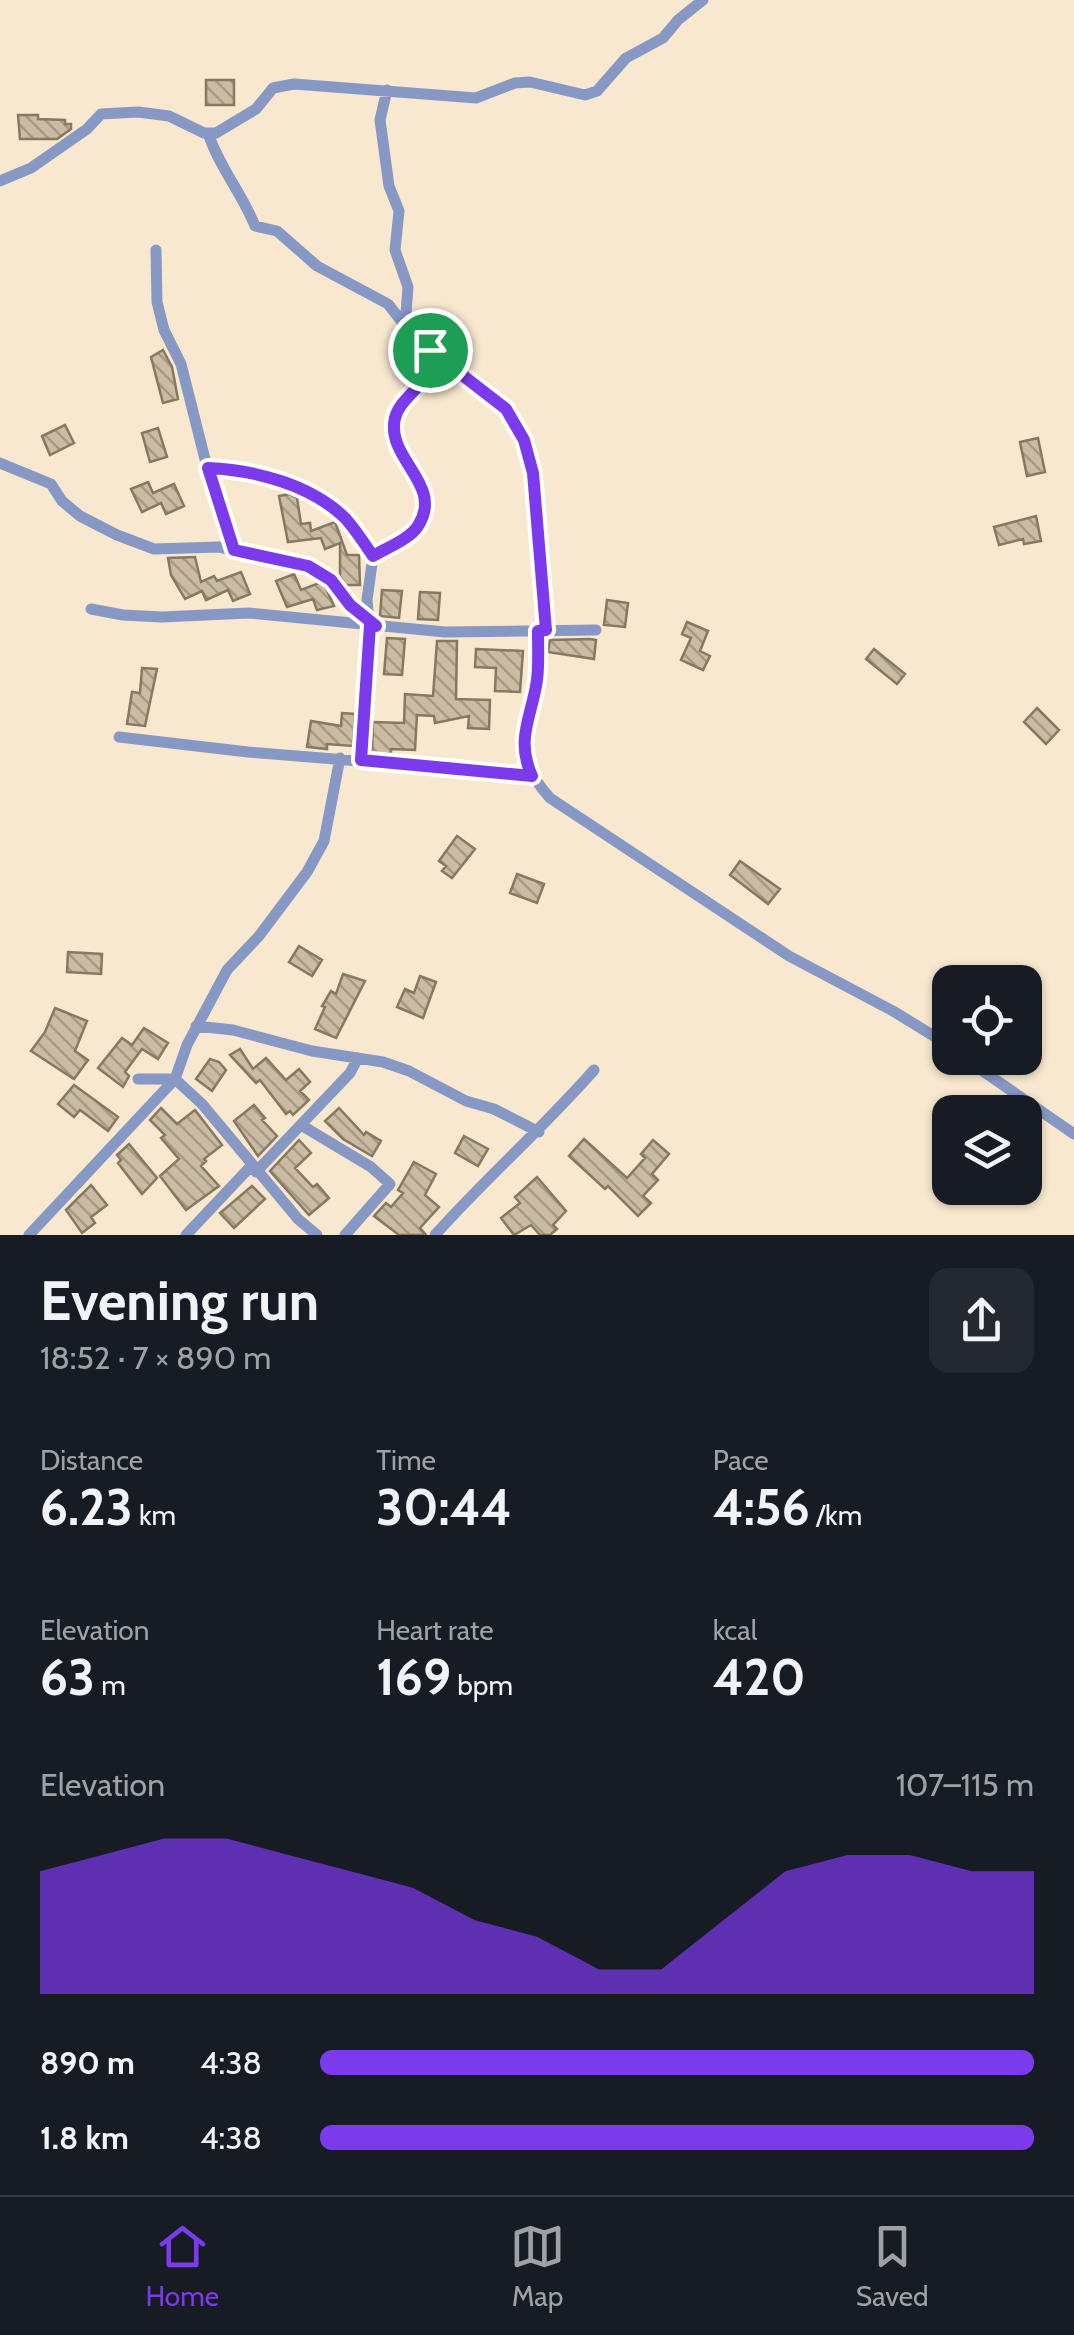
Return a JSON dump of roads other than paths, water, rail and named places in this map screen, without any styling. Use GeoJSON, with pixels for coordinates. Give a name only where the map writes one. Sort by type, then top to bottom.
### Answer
{"type":"FeatureCollection","features":[{"type":"Feature","properties":{"kind":"street"},"geometry":{"type":"LineString","coordinates":[[0,181],[31,168],[87,130],[100,114],[138,112],[169,116],[216,133],[256,109],[273,88],[294,84],[476,98],[515,83],[530,82],[585,95],[598,92],[626,58],[663,38],[703,0]]}},
{"type":"Feature","properties":{"kind":"street"},"geometry":{"type":"LineString","coordinates":[[387,90],[380,120],[389,186],[400,211],[395,250],[408,287],[405,326]]}},
{"type":"Feature","properties":{"kind":"street"},"geometry":{"type":"LineString","coordinates":[[208,133],[214,154],[246,203],[254,226],[278,231],[317,266],[388,304],[430,350],[506,409],[524,440],[533,473],[542,631],[537,680],[524,732],[523,753],[532,776],[568,813],[713,908],[789,956],[932,1034]]}},
{"type":"Feature","properties":{"kind":"street"},"geometry":{"type":"LineString","coordinates":[[156,250],[157,302],[164,330],[181,364],[234,550]]}},
{"type":"Feature","properties":{"kind":"street"},"geometry":{"type":"LineString","coordinates":[[373,556],[418,526],[425,505],[424,489],[394,438],[395,416],[420,384],[430,350]]}},
{"type":"Feature","properties":{"kind":"street"},"geometry":{"type":"LineString","coordinates":[[0,463],[51,484],[62,502],[117,536],[154,549],[219,548],[308,566],[331,580],[350,605],[372,624]]}},
{"type":"Feature","properties":{"kind":"street"},"geometry":{"type":"LineString","coordinates":[[208,468],[237,470],[298,487],[344,518],[373,556],[367,600],[372,624],[361,760]]}},
{"type":"Feature","properties":{"kind":"street"},"geometry":{"type":"LineString","coordinates":[[92,608],[162,617],[249,613],[445,632],[596,630]]}},
{"type":"Feature","properties":{"kind":"street"},"geometry":{"type":"LineString","coordinates":[[119,737],[532,776]]}},
{"type":"Feature","properties":{"kind":"street"},"geometry":{"type":"LineString","coordinates":[[29,1235],[175,1079],[196,1026],[227,970],[259,936],[307,872],[324,841],[340,758]]}},
{"type":"Feature","properties":{"kind":"street"},"geometry":{"type":"LineString","coordinates":[[196,1026],[233,1030],[409,1071],[539,1132]]}},
{"type":"Feature","properties":{"kind":"street"},"geometry":{"type":"LineString","coordinates":[[186,1235],[301,1125],[350,1073],[358,1058]]}},
{"type":"Feature","properties":{"kind":"street"},"geometry":{"type":"LineString","coordinates":[[435,1235],[485,1179],[539,1132],[594,1070]]}},
{"type":"Feature","properties":{"kind":"street"},"geometry":{"type":"LineString","coordinates":[[989,1075],[1074,1134]]}},
{"type":"Feature","properties":{"kind":"street"},"geometry":{"type":"LineString","coordinates":[[138,1079],[175,1079],[202,1104],[298,1220],[317,1235]]}},
{"type":"Feature","properties":{"kind":"street"},"geometry":{"type":"LineString","coordinates":[[301,1125],[371,1167],[390,1184],[346,1235]]}}]}
